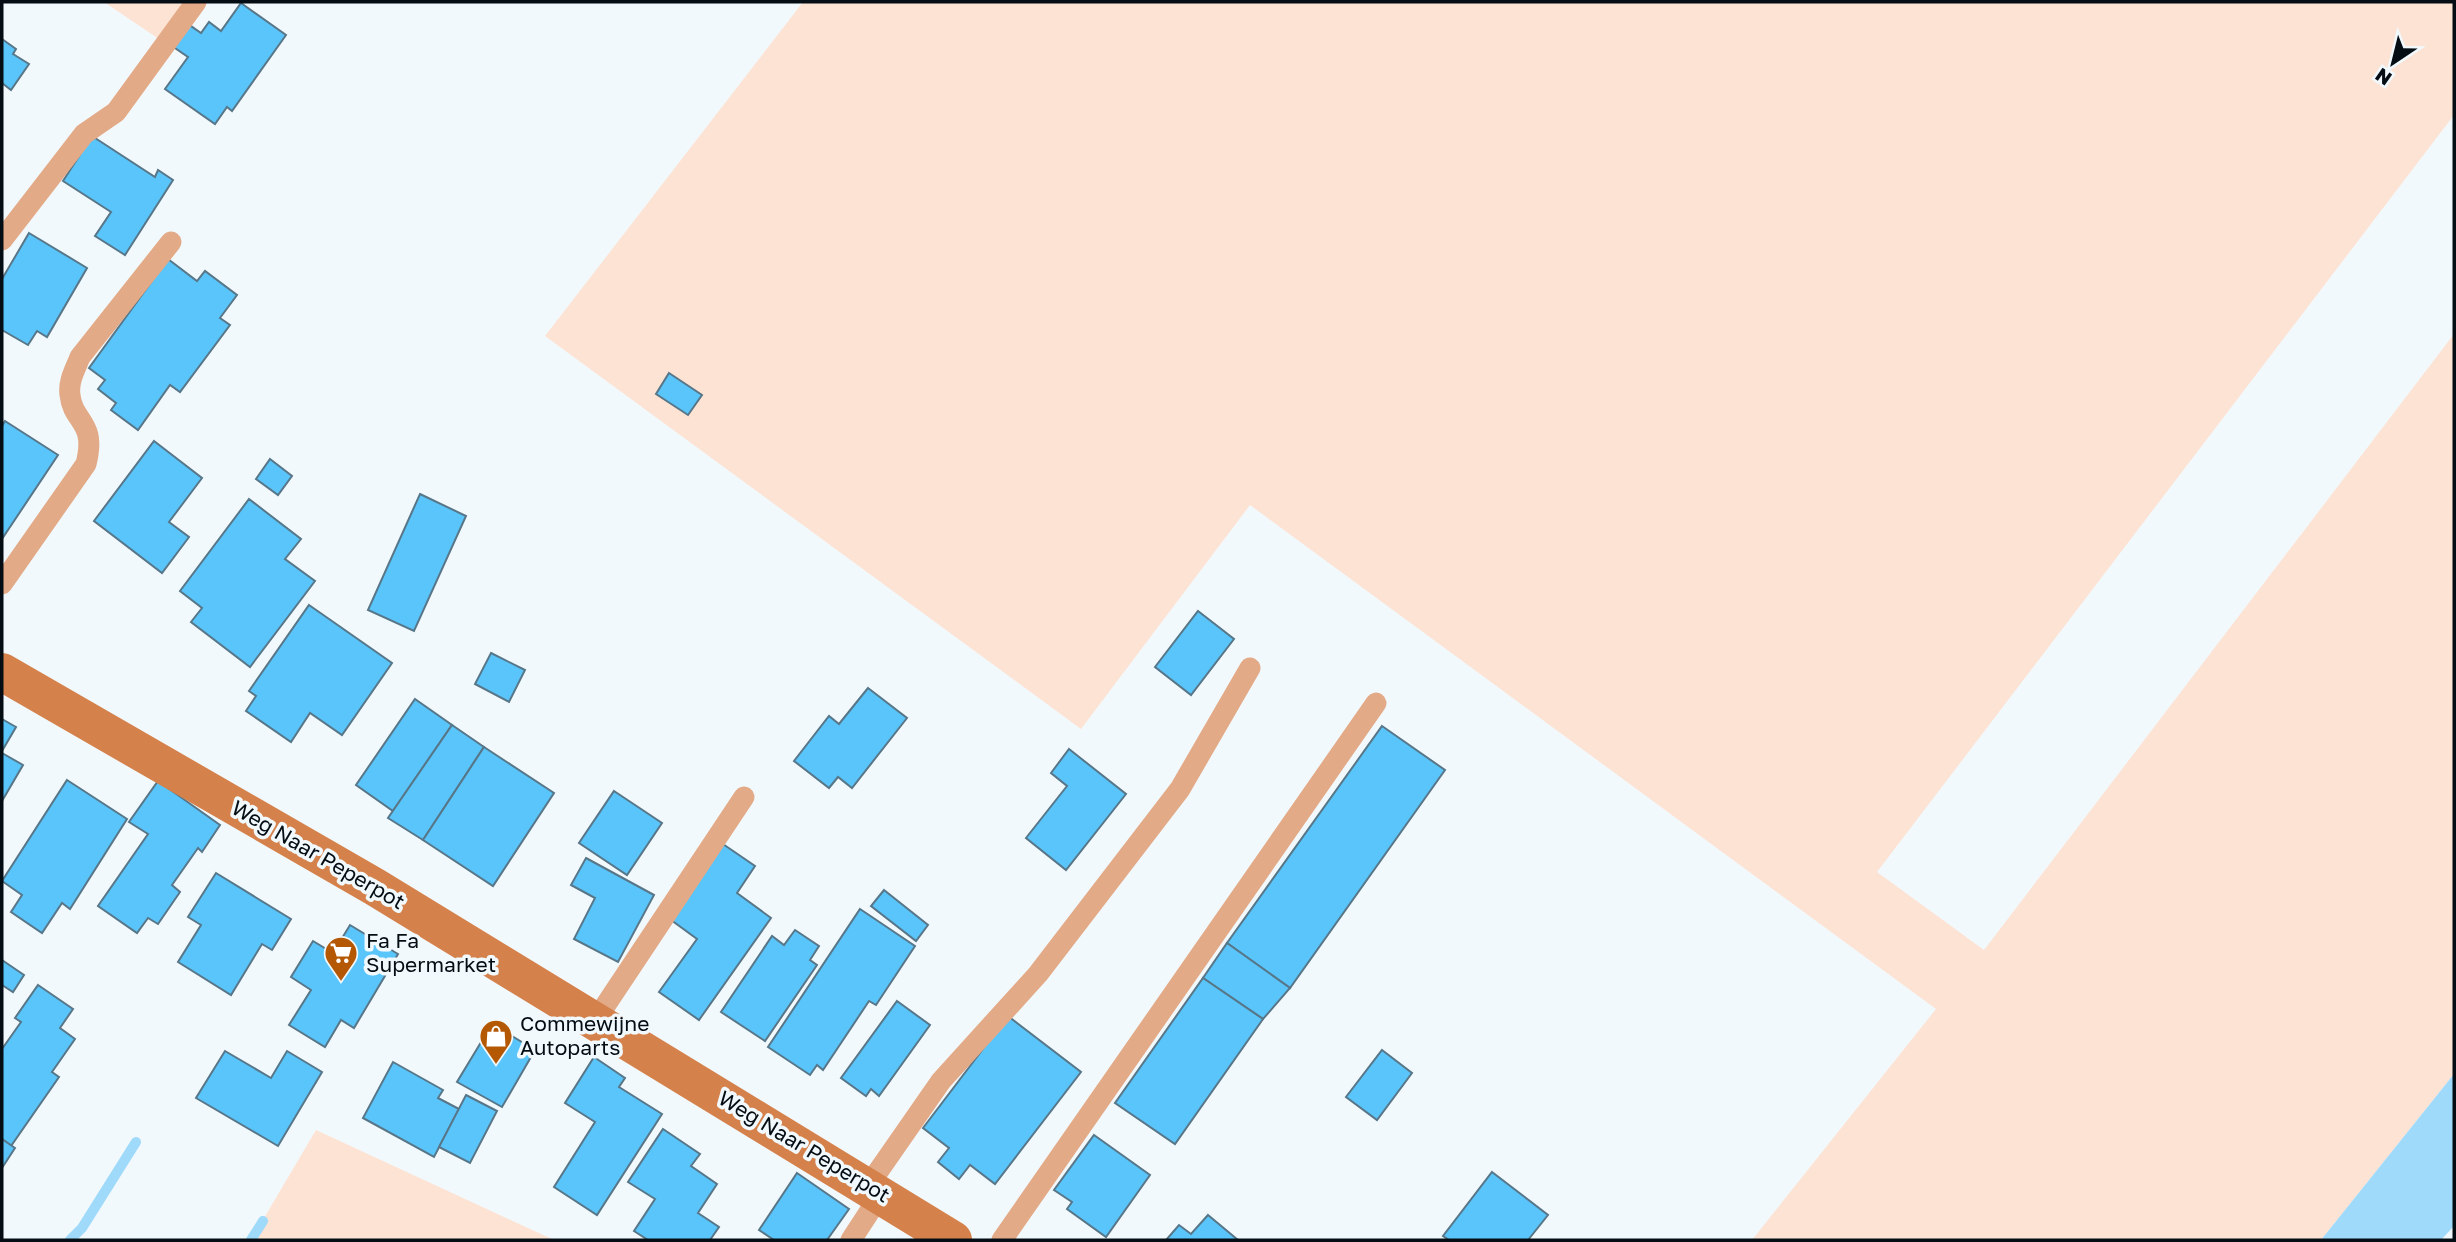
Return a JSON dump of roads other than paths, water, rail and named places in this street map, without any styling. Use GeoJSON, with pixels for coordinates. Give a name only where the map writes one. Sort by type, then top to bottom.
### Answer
{"type":"FeatureCollection","features":[{"type":"Feature","properties":{"kind":"street","name":"Weg Naar Peperpot"},"geometry":{"type":"LineString","coordinates":[[2,672],[375,887],[953,1240]]}},
{"type":"Feature","properties":{"kind":"lane"},"geometry":{"type":"LineString","coordinates":[[2,240],[84,134],[117,112],[196,2]]}},
{"type":"Feature","properties":{"kind":"lane"},"geometry":{"type":"LineString","coordinates":[[2,584],[86,464],[90,450],[88,428],[70,398],[71,379],[80,358],[171,242]]}},
{"type":"Feature","properties":{"kind":"lane"},"geometry":{"type":"LineString","coordinates":[[851,1240],[875,1190],[941,1081],[1038,974],[1180,789],[1250,668]]}},
{"type":"Feature","properties":{"kind":"lane"},"geometry":{"type":"LineString","coordinates":[[1002,1240],[1376,703]]}},
{"type":"Feature","properties":{"kind":"lane"},"geometry":{"type":"LineString","coordinates":[[595,1021],[744,797]]}},
{"type":"Feature","properties":{"kind":"water"},"geometry":{"type":"Polygon","coordinates":[[[2454,1074],[2454,1226],[2441,1240],[2321,1240],[2454,1074]]]}},
{"type":"Feature","properties":{"kind":"waterway"},"geometry":{"type":"LineString","coordinates":[[70,1240],[82,1228],[136,1142]]}},
{"type":"Feature","properties":{"kind":"waterway"},"geometry":{"type":"LineString","coordinates":[[251,1240],[263,1221]]}},
{"type":"Feature","properties":{"kind":"place","name":"Fa Fa Supermarket"},"geometry":{"type":"Point","coordinates":[341,983]}},
{"type":"Feature","properties":{"kind":"place","name":"Commewijne Autoparts"},"geometry":{"type":"Point","coordinates":[496,1066]}}]}
